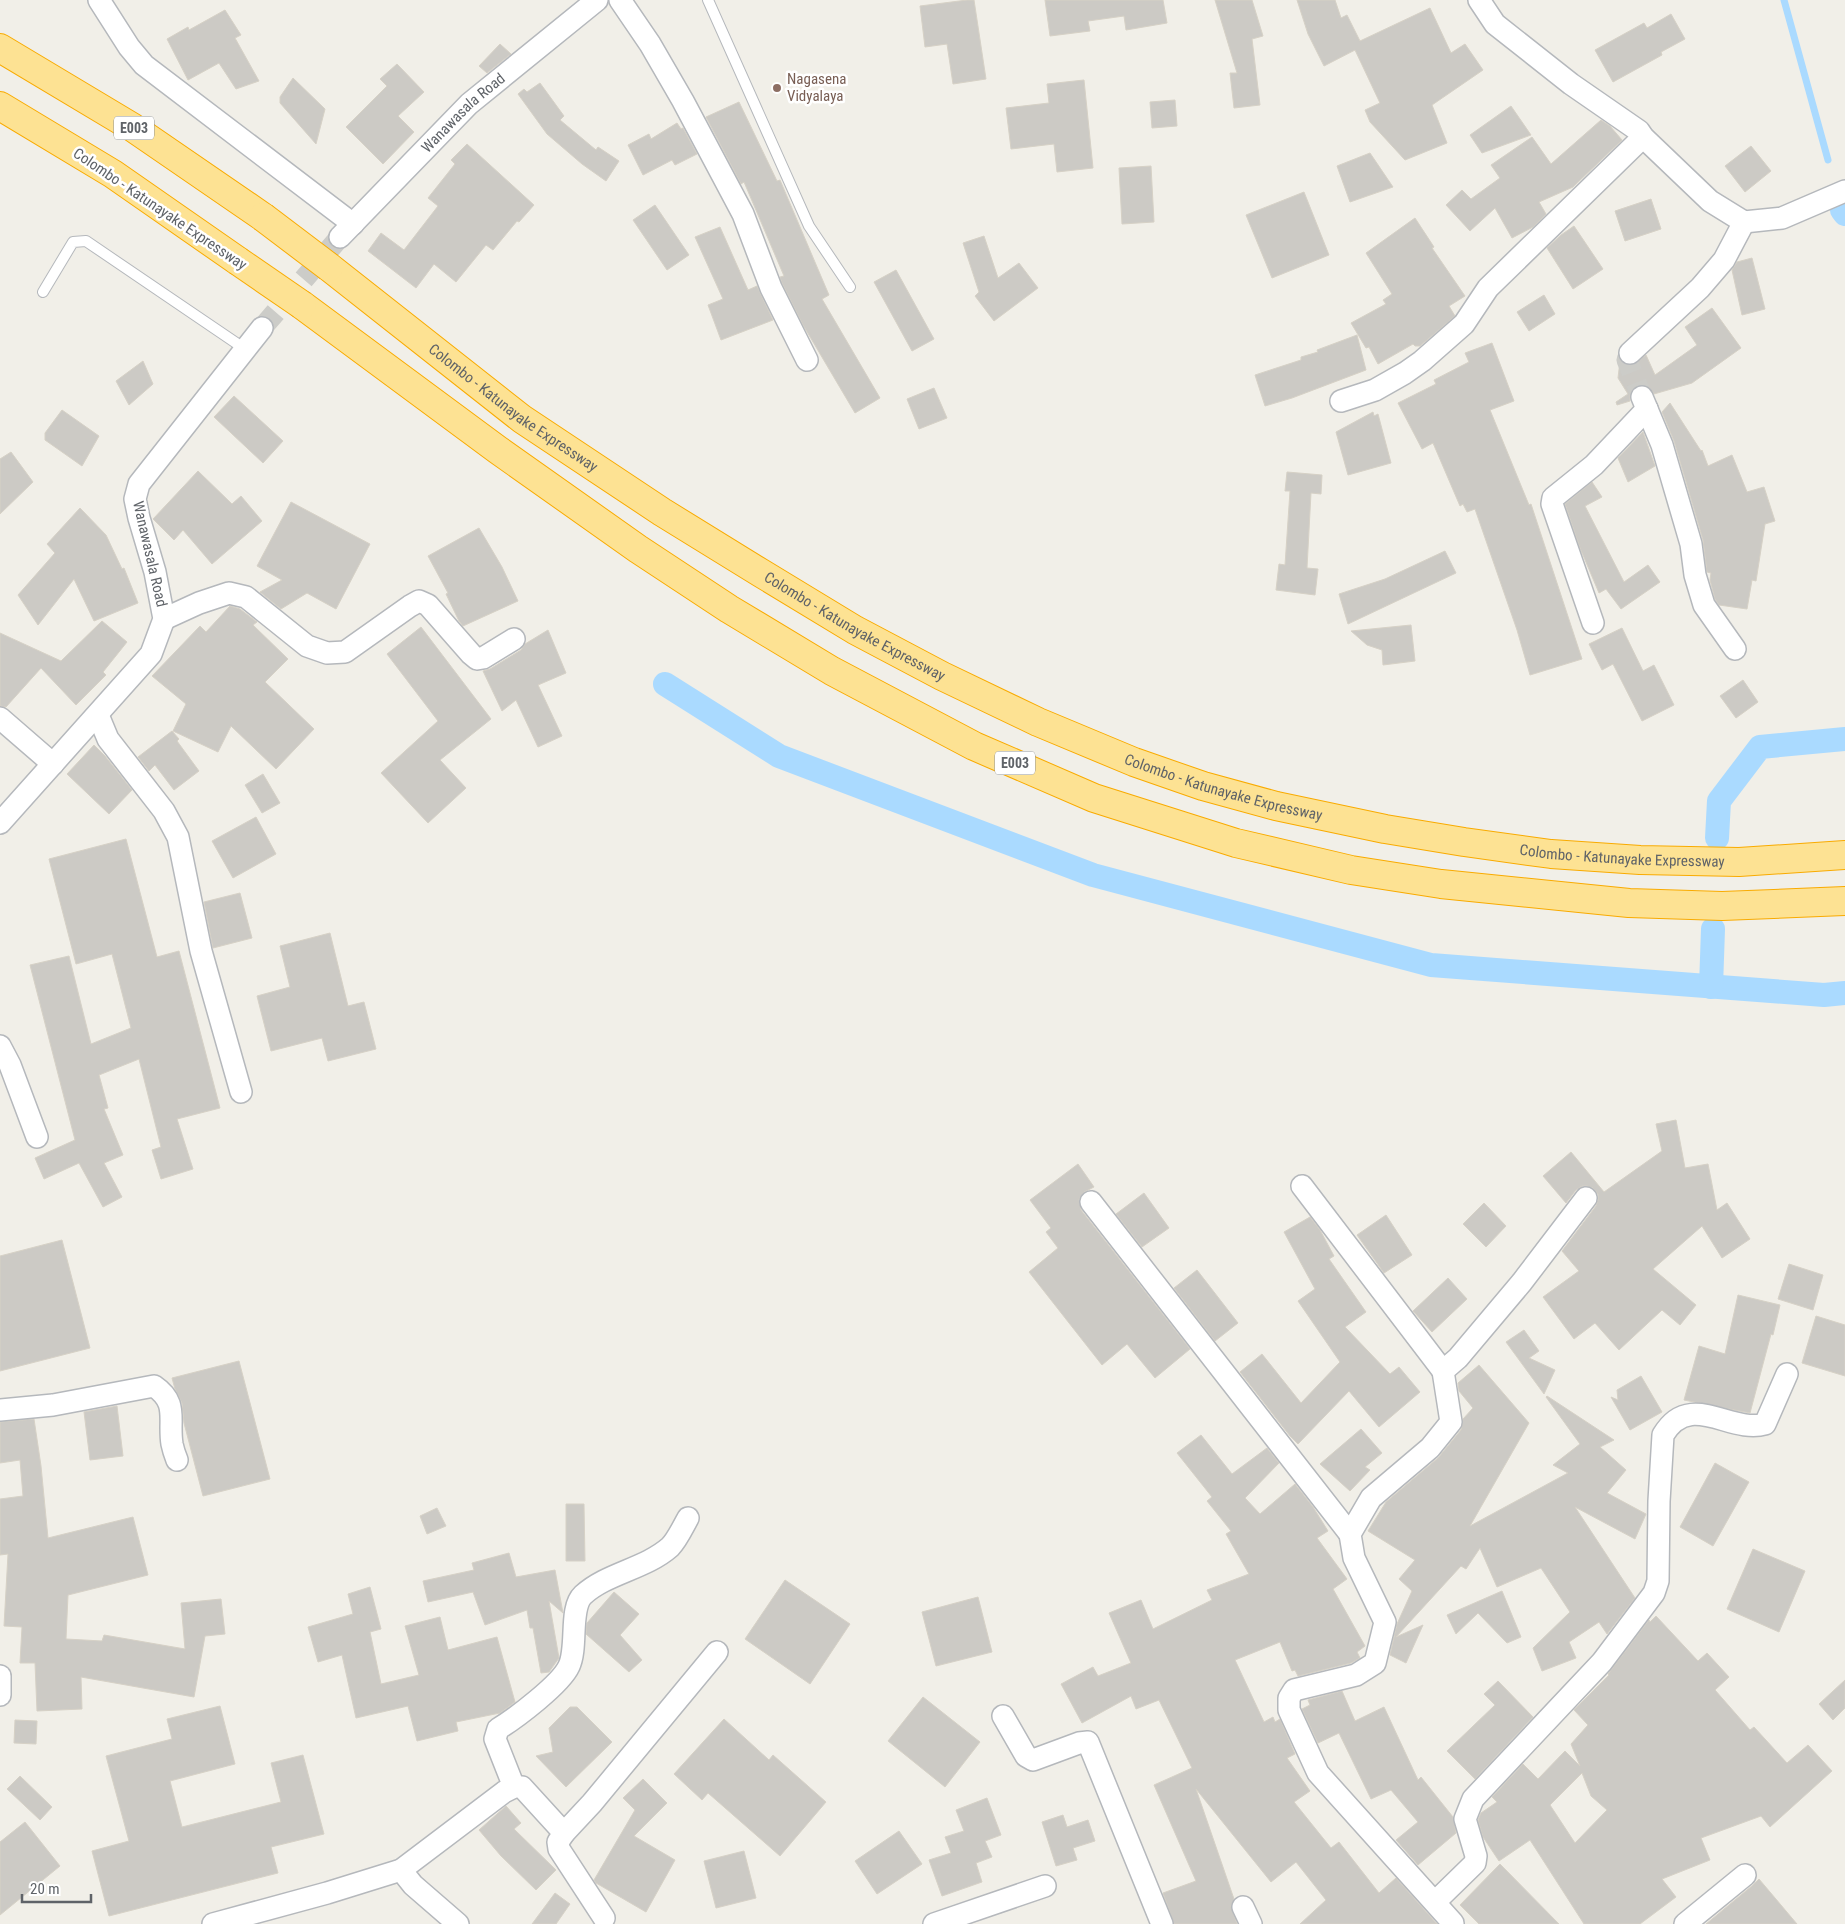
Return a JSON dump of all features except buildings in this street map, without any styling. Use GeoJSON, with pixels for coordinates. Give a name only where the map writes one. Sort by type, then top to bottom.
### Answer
{"type":"FeatureCollection","features":[{"type":"Feature","properties":{"kind":"highway","name":"Colombo - Katunayake Expressway"},"geometry":{"type":"LineString","coordinates":[[0,48],[132,127],[263,217],[522,419],[662,512],[855,630],[942,676],[1038,722],[1134,762],[1203,786],[1276,806],[1385,829],[1542,853],[1640,860],[1739,862],[1845,855]]}},
{"type":"Feature","properties":{"kind":"highway","name":"Colombo - Katunayake Expressway"},"geometry":{"type":"LineString","coordinates":[[0,106],[112,174],[302,305],[537,478],[638,549],[729,609],[832,671],[974,746],[1094,798],[1236,843],[1351,870],[1441,884],[1551,896],[1722,906],[1845,900]]}},
{"type":"Feature","properties":{"kind":"street","name":"Wanawasala Road"},"geometry":{"type":"LineString","coordinates":[[99,0],[129,47],[144,65],[347,230],[470,104],[597,0]]}},
{"type":"Feature","properties":{"kind":"street"},"geometry":{"type":"LineString","coordinates":[[620,0],[660,60],[743,214],[771,288],[807,360]]}},
{"type":"Feature","properties":{"kind":"street"},"geometry":{"type":"LineString","coordinates":[[1479,0],[1495,24],[1571,84],[1639,130],[1643,137],[1710,201],[1744,222],[1782,218],[1845,191]]}},
{"type":"Feature","properties":{"kind":"street"},"geometry":{"type":"LineString","coordinates":[[1341,401],[1375,390],[1422,361],[1464,324],[1488,288],[1643,137]]}},
{"type":"Feature","properties":{"kind":"street"},"geometry":{"type":"LineString","coordinates":[[1630,354],[1700,288],[1724,260],[1744,222]]}},
{"type":"Feature","properties":{"kind":"street","name":"Wanawasala Road"},"geometry":{"type":"LineString","coordinates":[[0,823],[151,654],[164,619],[156,572],[138,512],[136,498],[139,484],[262,328]]}},
{"type":"Feature","properties":{"kind":"street"},"geometry":{"type":"LineString","coordinates":[[1593,624],[1552,504],[1553,498],[1594,465],[1645,403],[1662,445],[1692,544],[1695,575],[1704,604],[1735,650]]}},
{"type":"Feature","properties":{"kind":"street"},"geometry":{"type":"LineString","coordinates":[[164,619],[229,593],[246,597],[307,646],[327,653],[345,652],[419,601],[428,605],[477,659],[483,658],[514,639]]}},
{"type":"Feature","properties":{"kind":"street"},"geometry":{"type":"LineString","coordinates":[[98,715],[108,739],[164,811],[178,837],[201,951],[241,1092]]}},
{"type":"Feature","properties":{"kind":"street"},"geometry":{"type":"LineString","coordinates":[[0,718],[53,764]]}},
{"type":"Feature","properties":{"kind":"street"},"geometry":{"type":"LineString","coordinates":[[0,1046],[10,1065],[37,1137]]}},
{"type":"Feature","properties":{"kind":"street"},"geometry":{"type":"LineString","coordinates":[[1302,1186],[1443,1371],[1451,1422],[1430,1448],[1371,1498],[1350,1534]]}},
{"type":"Feature","properties":{"kind":"street"},"geometry":{"type":"LineString","coordinates":[[1443,1371],[1458,1358],[1522,1282],[1586,1198]]}},
{"type":"Feature","properties":{"kind":"street"},"geometry":{"type":"LineString","coordinates":[[1091,1202],[1350,1534],[1354,1558],[1384,1622],[1375,1663],[1356,1675],[1294,1690],[1289,1698],[1289,1710],[1318,1773],[1453,1924]]}},
{"type":"Feature","properties":{"kind":"street"},"geometry":{"type":"LineString","coordinates":[[1435,1902],[1475,1863],[1476,1856],[1465,1819],[1473,1799],[1602,1662],[1654,1593],[1658,1581],[1659,1501],[1663,1435],[1668,1426],[1682,1416],[1701,1414],[1755,1427],[1765,1424],[1787,1374]]}},
{"type":"Feature","properties":{"kind":"street"},"geometry":{"type":"LineString","coordinates":[[0,1410],[54,1405],[154,1386],[165,1393],[171,1408],[172,1444],[177,1460]]}},
{"type":"Feature","properties":{"kind":"street"},"geometry":{"type":"LineString","coordinates":[[514,1787],[495,1739],[498,1729],[551,1688],[570,1666],[577,1603],[583,1596],[601,1583],[657,1556],[671,1546],[688,1518]]}},
{"type":"Feature","properties":{"kind":"street"},"geometry":{"type":"LineString","coordinates":[[604,1918],[558,1849],[558,1842],[717,1652]]}},
{"type":"Feature","properties":{"kind":"street"},"geometry":{"type":"LineString","coordinates":[[0,1676],[0,1695]]}},
{"type":"Feature","properties":{"kind":"street"},"geometry":{"type":"LineString","coordinates":[[1003,1716],[1026,1756],[1033,1760],[1079,1743],[1088,1742],[1162,1924]]}},
{"type":"Feature","properties":{"kind":"street"},"geometry":{"type":"LineString","coordinates":[[213,1924],[327,1893],[401,1870],[504,1792],[514,1787],[522,1788],[564,1833]]}},
{"type":"Feature","properties":{"kind":"street"},"geometry":{"type":"LineString","coordinates":[[401,1870],[413,1885],[458,1924]]}},
{"type":"Feature","properties":{"kind":"street"},"geometry":{"type":"LineString","coordinates":[[1684,1924],[1745,1875]]}},
{"type":"Feature","properties":{"kind":"street"},"geometry":{"type":"LineString","coordinates":[[934,1924],[1046,1886]]}},
{"type":"Feature","properties":{"kind":"lane"},"geometry":{"type":"LineString","coordinates":[[708,0],[809,226],[850,287]]}},
{"type":"Feature","properties":{"kind":"lane"},"geometry":{"type":"LineString","coordinates":[[43,292],[73,242],[86,241],[245,350]]}},
{"type":"Feature","properties":{"kind":"waterway"},"geometry":{"type":"LineString","coordinates":[[1784,0],[1828,160]]}},
{"type":"Feature","properties":{"kind":"waterway"},"geometry":{"type":"LineString","coordinates":[[1842,210],[1845,214]]}},
{"type":"Feature","properties":{"kind":"waterway"},"geometry":{"type":"LineString","coordinates":[[665,684],[779,756],[1093,875],[1431,965],[1824,995],[1845,993]]}},
{"type":"Feature","properties":{"kind":"waterway"},"geometry":{"type":"LineString","coordinates":[[1717,838],[1719,801],[1760,747],[1845,739]]}},
{"type":"Feature","properties":{"kind":"waterway"},"geometry":{"type":"LineString","coordinates":[[1711,987],[1713,929]]}},
{"type":"Feature","properties":{"kind":"tunnel"},"geometry":{"type":"LineString","coordinates":[[262,328],[340,237]]}},
{"type":"Feature","properties":{"kind":"tunnel"},"geometry":{"type":"LineString","coordinates":[[1630,353],[1627,360],[1642,397]]}},
{"type":"Feature","properties":{"kind":"place","name":"Nagasena Vidyalaya"},"geometry":{"type":"Point","coordinates":[777,88]}}]}
